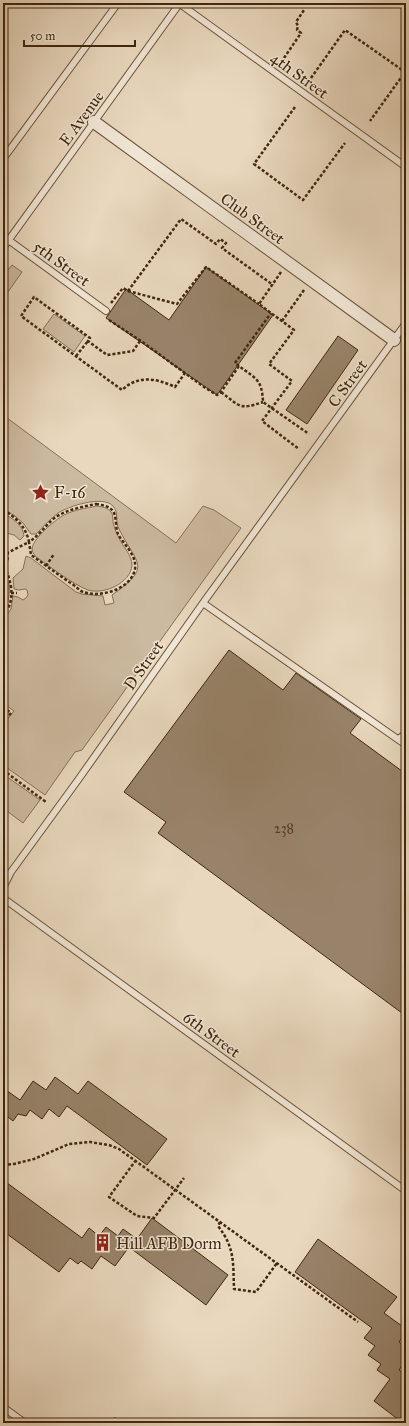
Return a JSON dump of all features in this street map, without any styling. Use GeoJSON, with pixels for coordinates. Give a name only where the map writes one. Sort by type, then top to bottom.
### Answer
{"type":"FeatureCollection","features":[{"type":"Feature","properties":{"kind":"street","name":"Club Street"},"geometry":{"type":"LineString","coordinates":[[94,122],[394,340]]}},
{"type":"Feature","properties":{"kind":"lane"},"geometry":{"type":"LineString","coordinates":[[3,159],[118,3]]}},
{"type":"Feature","properties":{"kind":"lane","name":"E Avenue"},"geometry":{"type":"LineString","coordinates":[[3,248],[180,3]]}},
{"type":"Feature","properties":{"kind":"lane","name":"4th Street"},"geometry":{"type":"LineString","coordinates":[[180,3],[406,168]]}},
{"type":"Feature","properties":{"kind":"lane","name":"5th Street"},"geometry":{"type":"LineString","coordinates":[[3,236],[106,311]]}},
{"type":"Feature","properties":{"kind":"lane","name":"C Street"},"geometry":{"type":"LineString","coordinates":[[308,459],[406,323]]}},
{"type":"Feature","properties":{"kind":"lane","name":"D Street"},"geometry":{"type":"LineString","coordinates":[[3,888],[11,872],[308,459]]}},
{"type":"Feature","properties":{"kind":"lane"},"geometry":{"type":"LineString","coordinates":[[203,603],[406,745]]}},
{"type":"Feature","properties":{"kind":"lane"},"geometry":{"type":"LineString","coordinates":[[398,739],[406,734]]}},
{"type":"Feature","properties":{"kind":"lane","name":"6th Street"},"geometry":{"type":"LineString","coordinates":[[3,898],[406,1192]]}},
{"type":"Feature","properties":{"kind":"lane"},"geometry":{"type":"LineString","coordinates":[[3,1407],[25,1423]]}},
{"type":"Feature","properties":{"kind":"path"},"geometry":{"type":"LineString","coordinates":[[284,58],[301,33],[297,30],[298,26],[296,22],[304,10]]}},
{"type":"Feature","properties":{"kind":"path"},"geometry":{"type":"LineString","coordinates":[[311,78],[345,30],[405,72],[370,120]]}},
{"type":"Feature","properties":{"kind":"path"},"geometry":{"type":"LineString","coordinates":[[295,107],[254,164],[291,191],[304,200],[345,143]]}},
{"type":"Feature","properties":{"kind":"path"},"geometry":{"type":"LineString","coordinates":[[128,291],[181,219],[216,244],[220,238],[226,243],[222,248],[273,285]]}},
{"type":"Feature","properties":{"kind":"path"},"geometry":{"type":"LineString","coordinates":[[239,366],[221,392],[217,395],[106,318],[103,314],[123,288],[128,291],[176,304],[206,267],[294,330],[269,364],[292,381],[262,421],[299,449]]}},
{"type":"Feature","properties":{"kind":"path"},"geometry":{"type":"LineString","coordinates":[[259,304],[284,269]]}},
{"type":"Feature","properties":{"kind":"path"},"geometry":{"type":"LineString","coordinates":[[282,321],[306,288]]}},
{"type":"Feature","properties":{"kind":"path"},"geometry":{"type":"LineString","coordinates":[[76,356],[90,338],[34,297],[20,316],[122,390],[132,382],[147,379],[164,382],[174,387],[185,373]]}},
{"type":"Feature","properties":{"kind":"path"},"geometry":{"type":"LineString","coordinates":[[263,402],[260,383],[235,363],[271,313]]}},
{"type":"Feature","properties":{"kind":"path"},"geometry":{"type":"LineString","coordinates":[[88,341],[107,355],[133,351],[140,341]]}},
{"type":"Feature","properties":{"kind":"path"},"geometry":{"type":"LineString","coordinates":[[221,392],[241,406],[248,407],[263,402]]}},
{"type":"Feature","properties":{"kind":"path"},"geometry":{"type":"LineString","coordinates":[[263,402],[309,434]]}},
{"type":"Feature","properties":{"kind":"path"},"geometry":{"type":"LineString","coordinates":[[3,510],[17,520],[24,528],[29,542],[31,555],[82,591],[97,594],[114,591],[129,580],[135,571],[135,562],[132,554],[118,534],[115,514],[112,509],[96,504],[77,508],[61,514],[53,519],[38,536],[29,542],[7,553]]}},
{"type":"Feature","properties":{"kind":"path"},"geometry":{"type":"LineString","coordinates":[[3,549],[7,553],[8,559],[4,564],[12,587],[10,605],[3,616]]}},
{"type":"Feature","properties":{"kind":"path"},"geometry":{"type":"LineString","coordinates":[[46,566],[54,554]]}},
{"type":"Feature","properties":{"kind":"path"},"geometry":{"type":"LineString","coordinates":[[12,593],[17,593]]}},
{"type":"Feature","properties":{"kind":"path"},"geometry":{"type":"LineString","coordinates":[[3,707],[11,713],[3,722]]}},
{"type":"Feature","properties":{"kind":"path"},"geometry":{"type":"LineString","coordinates":[[3,770],[46,802]]}},
{"type":"Feature","properties":{"kind":"path"},"geometry":{"type":"LineString","coordinates":[[3,1165],[34,1159],[69,1144],[83,1142],[108,1145],[119,1149],[175,1188],[358,1322]]}},
{"type":"Feature","properties":{"kind":"path"},"geometry":{"type":"LineString","coordinates":[[136,1160],[109,1196],[137,1216],[154,1218],[184,1178]]}},
{"type":"Feature","properties":{"kind":"path"},"geometry":{"type":"LineString","coordinates":[[220,1222],[218,1226],[226,1238],[233,1254],[234,1289],[256,1292],[277,1263]]}},
{"type":"Feature","properties":{"kind":"path"},"geometry":{"type":"LineString","coordinates":[[114,1418],[121,1423]]}},
{"type":"Feature","properties":{"kind":"shaded area"},"geometry":{"type":"Polygon","coordinates":[[[12,265],[22,272],[3,299],[3,276],[12,265]]]}},
{"type":"Feature","properties":{"kind":"shaded area"},"geometry":{"type":"Polygon","coordinates":[[[54,314],[85,336],[74,352],[43,329],[54,314]]]}},
{"type":"Feature","properties":{"kind":"shaded area"},"geometry":{"type":"Polygon","coordinates":[[[3,415],[176,543],[203,506],[214,510],[241,528],[82,750],[75,752],[45,795],[3,765],[3,725],[14,711],[3,703],[3,620],[11,609],[13,596],[23,600],[28,595],[27,590],[25,589],[14,589],[13,578],[23,569],[26,556],[31,558],[76,592],[103,596],[105,605],[114,603],[112,595],[133,578],[137,571],[138,565],[136,558],[118,526],[115,508],[108,503],[102,501],[86,503],[63,510],[52,518],[36,534],[31,534],[23,523],[3,509],[3,415]]]}},
{"type":"Feature","properties":{"kind":"shaded area"},"geometry":{"type":"Polygon","coordinates":[[[97,506],[106,508],[111,512],[115,530],[132,561],[130,571],[122,582],[109,589],[101,591],[88,590],[75,584],[36,557],[32,549],[40,535],[60,517],[76,510],[97,506]]]}},
{"type":"Feature","properties":{"kind":"shaded area"},"geometry":{"type":"Polygon","coordinates":[[[3,513],[22,528],[24,536],[20,540],[14,535],[3,532],[3,513]]]}},
{"type":"Feature","properties":{"kind":"shaded area"},"geometry":{"type":"Polygon","coordinates":[[[3,583],[9,583],[9,598],[3,612],[3,583]]]}},
{"type":"Feature","properties":{"kind":"shaded area"},"geometry":{"type":"Polygon","coordinates":[[[3,774],[40,800],[23,823],[3,808],[3,774]]]}},
{"type":"Feature","properties":{"kind":"building"},"geometry":{"type":"Polygon","coordinates":[[[206,267],[273,315],[217,395],[106,318],[126,289],[169,320],[206,267]]]}},
{"type":"Feature","properties":{"kind":"building"},"geometry":{"type":"Polygon","coordinates":[[[338,336],[358,350],[307,424],[286,410],[338,336]]]}},
{"type":"Feature","properties":{"kind":"building"},"geometry":{"type":"Polygon","coordinates":[[[229,650],[283,690],[296,673],[361,719],[350,733],[406,774],[406,1016],[158,833],[166,822],[124,792],[229,650]]]}},
{"type":"Feature","properties":{"kind":"building"},"geometry":{"type":"Polygon","coordinates":[[[55,1077],[78,1094],[88,1081],[167,1139],[147,1165],[67,1106],[59,1117],[49,1109],[42,1119],[30,1110],[26,1116],[18,1114],[13,1121],[3,1113],[3,1088],[20,1100],[33,1081],[46,1090],[55,1077]]]}},
{"type":"Feature","properties":{"kind":"building","name":"Hill AFB Dorm"},"geometry":{"type":"Polygon","coordinates":[[[3,1180],[82,1238],[89,1228],[99,1236],[106,1227],[118,1236],[123,1229],[137,1239],[152,1218],[228,1275],[206,1305],[129,1247],[115,1266],[101,1256],[92,1269],[81,1261],[78,1264],[70,1258],[59,1272],[3,1231],[3,1180]]]}},
{"type":"Feature","properties":{"kind":"building"},"geometry":{"type":"Polygon","coordinates":[[[318,1239],[397,1297],[384,1313],[406,1329],[406,1332],[399,1342],[406,1348],[406,1360],[399,1370],[406,1376],[406,1423],[403,1423],[374,1401],[390,1379],[377,1370],[381,1364],[368,1355],[375,1346],[364,1338],[372,1328],[295,1272],[318,1239]]]}},
{"type":"Feature","properties":{"kind":"place","name":"F-16"},"geometry":{"type":"Point","coordinates":[41,492]}},
{"type":"Feature","properties":{"kind":"place","name":"Hill AFB Dorm"},"geometry":{"type":"Point","coordinates":[103,1243]}}]}
